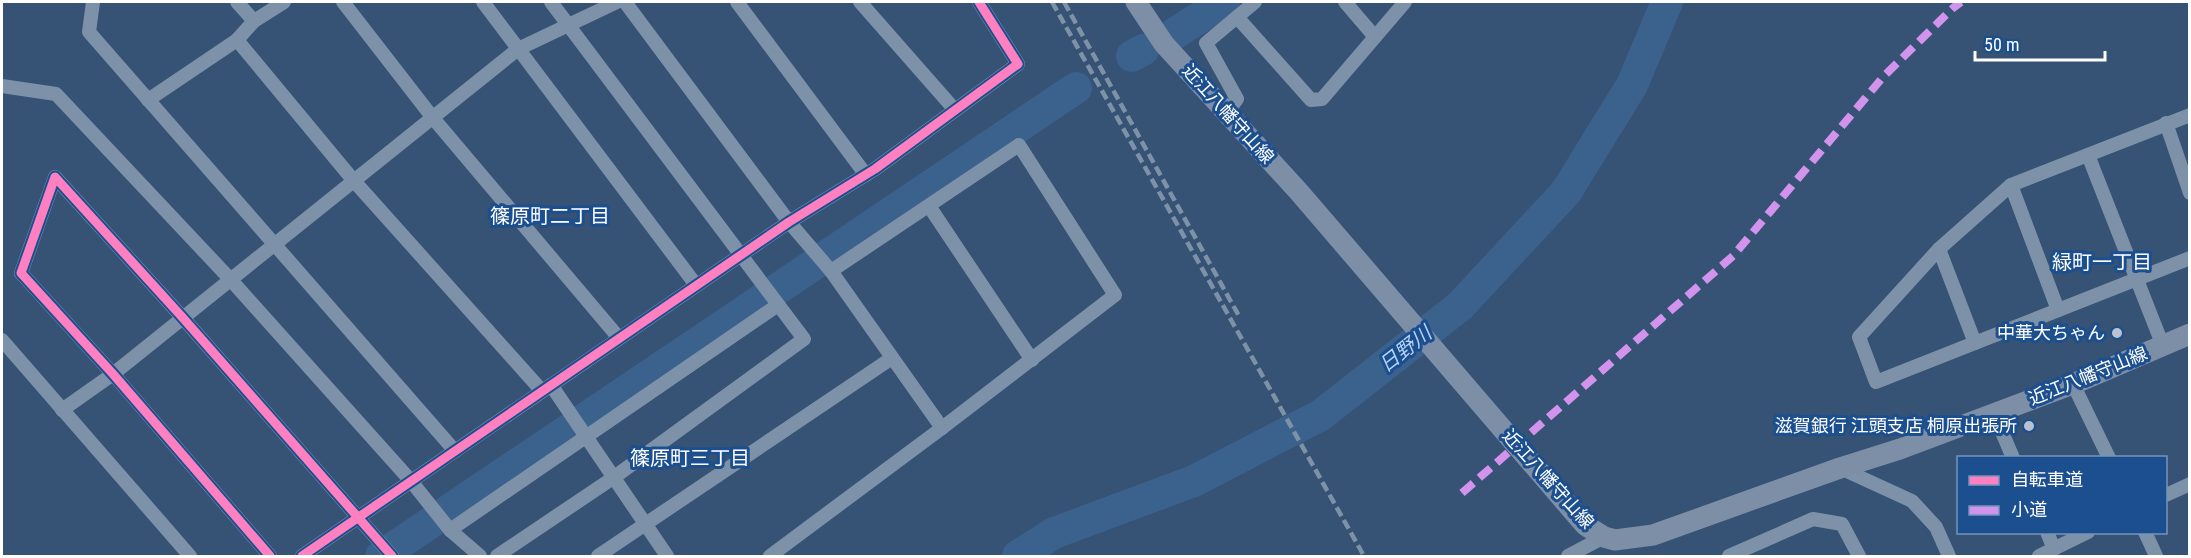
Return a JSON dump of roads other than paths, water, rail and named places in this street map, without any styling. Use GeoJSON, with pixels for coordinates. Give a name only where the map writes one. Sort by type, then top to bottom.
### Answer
{"type":"FeatureCollection","features":[{"type":"Feature","properties":{"kind":"main road","name":"近江八幡守山線"},"geometry":{"type":"LineString","coordinates":[[1136,2],[1164,44],[1309,205],[1585,525],[1604,537],[1615,540],[1653,535],[1900,449],[2073,384],[2190,334]]}},
{"type":"Feature","properties":{"kind":"street"},"geometry":{"type":"LineString","coordinates":[[93,2],[89,32],[455,451]]}},
{"type":"Feature","properties":{"kind":"street"},"geometry":{"type":"LineString","coordinates":[[237,2],[254,21]]}},
{"type":"Feature","properties":{"kind":"street"},"geometry":{"type":"LineString","coordinates":[[148,100],[237,40],[254,21],[284,2]]}},
{"type":"Feature","properties":{"kind":"street"},"geometry":{"type":"LineString","coordinates":[[343,2],[433,118],[619,338]]}},
{"type":"Feature","properties":{"kind":"street"},"geometry":{"type":"LineString","coordinates":[[483,2],[696,285]]}},
{"type":"Feature","properties":{"kind":"street"},"geometry":{"type":"LineString","coordinates":[[497,556],[613,478],[804,339],[551,2]]}},
{"type":"Feature","properties":{"kind":"street"},"geometry":{"type":"LineString","coordinates":[[62,410],[113,374],[518,50],[617,2]]}},
{"type":"Feature","properties":{"kind":"street"},"geometry":{"type":"LineString","coordinates":[[625,2],[789,222],[828,268],[942,428]]}},
{"type":"Feature","properties":{"kind":"street"},"geometry":{"type":"LineString","coordinates":[[738,2],[866,175]]}},
{"type":"Feature","properties":{"kind":"street"},"geometry":{"type":"LineString","coordinates":[[860,2],[955,110]]}},
{"type":"Feature","properties":{"kind":"street"},"geometry":{"type":"LineString","coordinates":[[302,556],[740,255],[866,175],[1018,64],[978,2]]}},
{"type":"Feature","properties":{"kind":"street"},"geometry":{"type":"LineString","coordinates":[[1227,113],[1237,99],[1206,43],[1255,2]]}},
{"type":"Feature","properties":{"kind":"street"},"geometry":{"type":"LineString","coordinates":[[1345,2],[1375,37]]}},
{"type":"Feature","properties":{"kind":"street"},"geometry":{"type":"LineString","coordinates":[[1237,17],[1311,100],[1322,99],[1404,2]]}},
{"type":"Feature","properties":{"kind":"street"},"geometry":{"type":"LineString","coordinates":[[237,40],[354,181],[573,418],[667,556]]}},
{"type":"Feature","properties":{"kind":"street"},"geometry":{"type":"LineString","coordinates":[[2,86],[57,94],[231,280],[411,481],[443,521],[480,556]]}},
{"type":"Feature","properties":{"kind":"street"},"geometry":{"type":"LineString","coordinates":[[2190,115],[2011,185],[1939,249],[1859,337],[1876,382],[2190,258]]}},
{"type":"Feature","properties":{"kind":"street"},"geometry":{"type":"LineString","coordinates":[[2166,123],[2190,193]]}},
{"type":"Feature","properties":{"kind":"street"},"geometry":{"type":"LineString","coordinates":[[770,556],[1115,295],[1019,145],[929,206],[828,268]]}},
{"type":"Feature","properties":{"kind":"street"},"geometry":{"type":"LineString","coordinates":[[2088,155],[2163,346]]}},
{"type":"Feature","properties":{"kind":"street"},"geometry":{"type":"LineString","coordinates":[[270,556],[113,374],[21,273],[55,177],[183,318],[388,552]]}},
{"type":"Feature","properties":{"kind":"street"},"geometry":{"type":"LineString","coordinates":[[2011,185],[2058,310]]}},
{"type":"Feature","properties":{"kind":"street"},"geometry":{"type":"LineString","coordinates":[[929,206],[1032,360]]}},
{"type":"Feature","properties":{"kind":"street"},"geometry":{"type":"LineString","coordinates":[[1939,249],[1974,343]]}},
{"type":"Feature","properties":{"kind":"street"},"geometry":{"type":"LineString","coordinates":[[443,521],[583,433],[776,302]]}},
{"type":"Feature","properties":{"kind":"street"},"geometry":{"type":"LineString","coordinates":[[2,340],[190,556]]}},
{"type":"Feature","properties":{"kind":"street"},"geometry":{"type":"LineString","coordinates":[[598,556],[892,358]]}},
{"type":"Feature","properties":{"kind":"street"},"geometry":{"type":"LineString","coordinates":[[2073,384],[2108,456]]}},
{"type":"Feature","properties":{"kind":"street"},"geometry":{"type":"LineString","coordinates":[[1994,413],[2012,456]]}},
{"type":"Feature","properties":{"kind":"street"},"geometry":{"type":"LineString","coordinates":[[1840,468],[1912,501],[1936,527],[1949,556]]}},
{"type":"Feature","properties":{"kind":"street"},"geometry":{"type":"LineString","coordinates":[[2167,495],[2190,484]]}},
{"type":"Feature","properties":{"kind":"street"},"geometry":{"type":"LineString","coordinates":[[1728,556],[1757,550],[1814,519],[1842,524],[1859,556]]}},
{"type":"Feature","properties":{"kind":"street"},"geometry":{"type":"LineString","coordinates":[[2048,534],[2054,549]]}},
{"type":"Feature","properties":{"kind":"street"},"geometry":{"type":"LineString","coordinates":[[2039,556],[2084,534]]}},
{"type":"Feature","properties":{"kind":"street"},"geometry":{"type":"LineString","coordinates":[[2146,534],[2156,556]]}},
{"type":"Feature","properties":{"kind":"street"},"geometry":{"type":"LineString","coordinates":[[1568,556],[1604,537]]}},
{"type":"Feature","properties":{"kind":"waterway"},"geometry":{"type":"LineString","coordinates":[[1174,34],[1224,2]]}},
{"type":"Feature","properties":{"kind":"waterway","name":"日野川"},"geometry":{"type":"LineString","coordinates":[[1018,556],[1054,533],[1194,481],[1321,415],[1460,306],[1566,192],[1632,85],[1667,2]]}},
{"type":"Feature","properties":{"kind":"waterway"},"geometry":{"type":"LineString","coordinates":[[1132,56],[1143,50]]}},
{"type":"Feature","properties":{"kind":"waterway"},"geometry":{"type":"LineString","coordinates":[[381,556],[1076,88]]}},
{"type":"Feature","properties":{"kind":"railway"},"geometry":{"type":"LineString","coordinates":[[1052,2],[1364,556]]}},
{"type":"Feature","properties":{"kind":"railway"},"geometry":{"type":"LineString","coordinates":[[1064,2],[1239,316]]}},
{"type":"Feature","properties":{"kind":"place","name":"中華大ちゃん"},"geometry":{"type":"Point","coordinates":[2117,333]}},
{"type":"Feature","properties":{"kind":"place","name":"滋賀銀行 江頭支店 桐原出張所"},"geometry":{"type":"Point","coordinates":[2029,426]}},
{"type":"Feature","properties":{"kind":"district","name":"篠原町二丁目"},"geometry":{"type":"Point","coordinates":[550,216]}},
{"type":"Feature","properties":{"kind":"district","name":"緑町一丁目"},"geometry":{"type":"Point","coordinates":[2102,262]}},
{"type":"Feature","properties":{"kind":"district","name":"篠原町三丁目"},"geometry":{"type":"Point","coordinates":[690,458]}}]}
